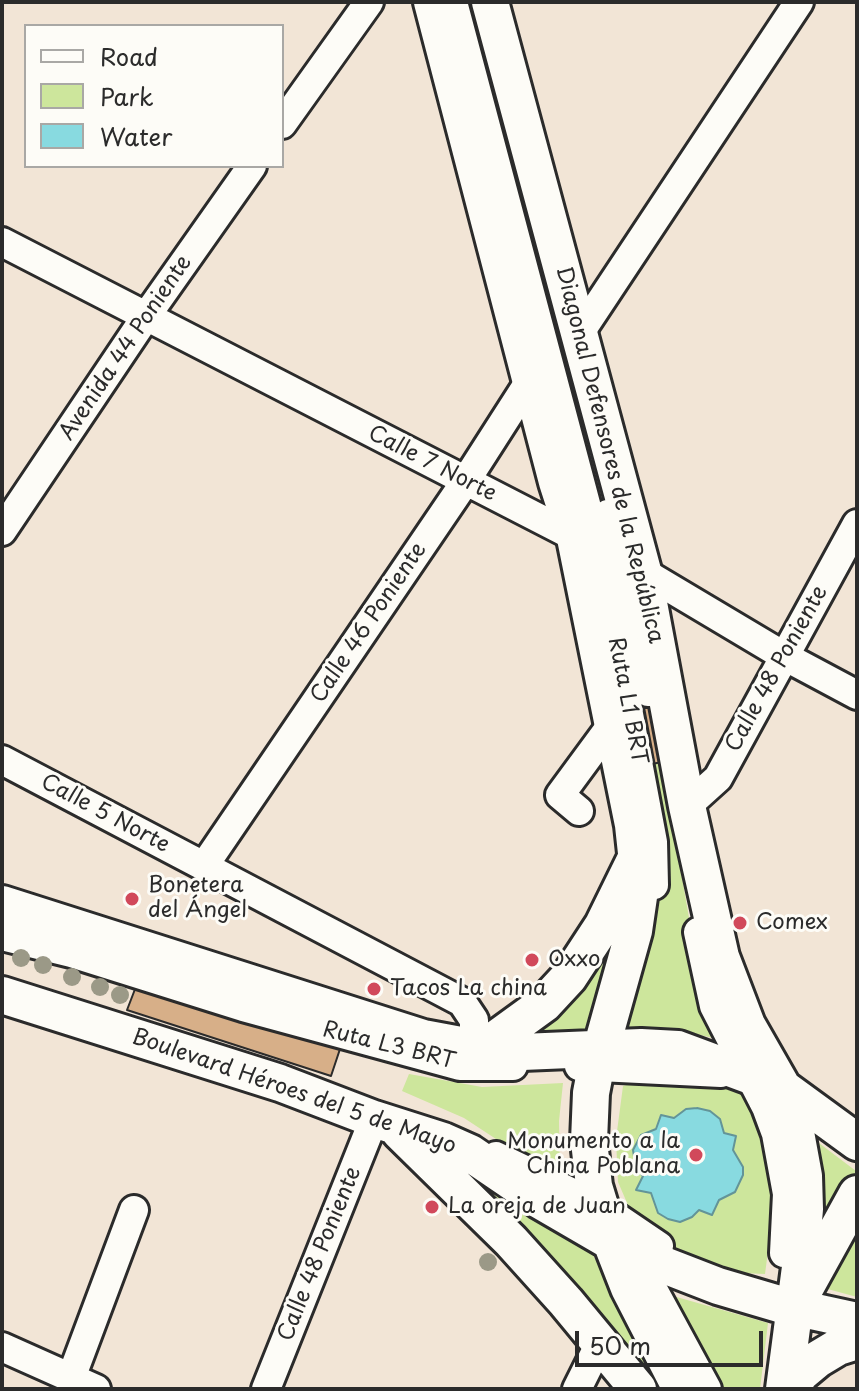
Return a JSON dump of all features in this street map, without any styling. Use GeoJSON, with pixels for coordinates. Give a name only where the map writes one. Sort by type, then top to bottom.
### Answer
{"type":"FeatureCollection","features":[{"type":"Feature","properties":{"kind":"main road","name":"Diagonal Defensores de la República"},"geometry":{"type":"LineString","coordinates":[[432,2],[531,379],[609,554],[687,806],[721,957],[770,1090]]}},
{"type":"Feature","properties":{"kind":"main road","name":"Diagonal Defensores de la República"},"geometry":{"type":"LineString","coordinates":[[490,2],[579,334],[609,554],[613,723],[633,825],[640,890],[606,1059]]}},
{"type":"Feature","properties":{"kind":"main road"},"geometry":{"type":"LineString","coordinates":[[478,1048],[544,1004],[569,977],[603,925],[636,857]]}},
{"type":"Feature","properties":{"kind":"main road"},"geometry":{"type":"LineString","coordinates":[[2,904],[423,1038],[478,1048],[606,1059],[678,1049],[770,1090],[857,1142]]}},
{"type":"Feature","properties":{"kind":"main road"},"geometry":{"type":"LineString","coordinates":[[721,957],[793,1060],[857,1135]]}},
{"type":"Feature","properties":{"kind":"main road","name":"Boulevard Héroes del 5 de Mayo"},"geometry":{"type":"LineString","coordinates":[[2,995],[280,1083],[443,1141],[470,1153],[539,1200],[615,1231],[718,1286],[791,1296],[857,1321]]}},
{"type":"Feature","properties":{"kind":"main road"},"geometry":{"type":"LineString","coordinates":[[606,1059],[591,1093],[589,1141],[594,1186],[615,1231],[629,1288],[681,1389]]}},
{"type":"Feature","properties":{"kind":"main road"},"geometry":{"type":"LineString","coordinates":[[770,1090],[800,1151],[804,1187],[805,1209],[791,1296],[784,1389]]}},
{"type":"Feature","properties":{"kind":"main road"},"geometry":{"type":"LineString","coordinates":[[383,1122],[511,1241],[638,1389]]}},
{"type":"Feature","properties":{"kind":"main road"},"geometry":{"type":"LineString","coordinates":[[791,1296],[857,1194]]}},
{"type":"Feature","properties":{"kind":"main road"},"geometry":{"type":"LineString","coordinates":[[791,1389],[800,1374],[818,1359],[838,1347],[857,1341]]}},
{"type":"Feature","properties":{"kind":"street"},"geometry":{"type":"LineString","coordinates":[[284,121],[369,2]]}},
{"type":"Feature","properties":{"kind":"street","name":"Ruta L1 BRT"},"geometry":{"type":"LineString","coordinates":[[453,2],[609,554],[653,842],[653,894],[645,944],[606,1059]]}},
{"type":"Feature","properties":{"kind":"street","name":"Ruta L1 BRT"},"geometry":{"type":"LineString","coordinates":[[475,2],[609,554],[714,1006],[770,1090]]}},
{"type":"Feature","properties":{"kind":"street"},"geometry":{"type":"LineString","coordinates":[[579,334],[799,2]]}},
{"type":"Feature","properties":{"kind":"street","name":"Avenida 44 Poniente"},"geometry":{"type":"LineString","coordinates":[[2,531],[147,315],[251,168]]}},
{"type":"Feature","properties":{"kind":"street","name":"Calle 7 Norte"},"geometry":{"type":"LineString","coordinates":[[2,242],[609,554],[857,695]]}},
{"type":"Feature","properties":{"kind":"street","name":"Calle 46 Poniente"},"geometry":{"type":"LineString","coordinates":[[204,866],[465,482],[531,379]]}},
{"type":"Feature","properties":{"kind":"street","name":"Calle 48 Poniente"},"geometry":{"type":"LineString","coordinates":[[687,806],[718,778],[857,524]]}},
{"type":"Feature","properties":{"kind":"street"},"geometry":{"type":"LineString","coordinates":[[579,811],[560,795],[613,723]]}},
{"type":"Feature","properties":{"kind":"street","name":"Calle 5 Norte"},"geometry":{"type":"LineString","coordinates":[[2,760],[462,1002],[474,1020],[478,1048]]}},
{"type":"Feature","properties":{"kind":"street","name":"Ruta L3 BRT"},"geometry":{"type":"LineString","coordinates":[[2,936],[71,953],[243,1007],[460,1066],[606,1059]]}},
{"type":"Feature","properties":{"kind":"street"},"geometry":{"type":"LineString","coordinates":[[2,982],[414,1116],[615,1231],[707,1389]]}},
{"type":"Feature","properties":{"kind":"street"},"geometry":{"type":"LineString","coordinates":[[770,1090],[857,1163]]}},
{"type":"Feature","properties":{"kind":"street","name":"Calle 48 Poniente"},"geometry":{"type":"LineString","coordinates":[[266,1389],[383,1122]]}},
{"type":"Feature","properties":{"kind":"street"},"geometry":{"type":"LineString","coordinates":[[2,1347],[84,1383],[134,1210]]}},
{"type":"Feature","properties":{"kind":"street"},"geometry":{"type":"LineString","coordinates":[[770,1389],[791,1296],[857,1303]]}},
{"type":"Feature","properties":{"kind":"street"},"geometry":{"type":"LineString","coordinates":[[577,1389],[600,1343]]}},
{"type":"Feature","properties":{"kind":"green space"},"geometry":{"type":"Polygon","coordinates":[[[662,762],[697,964],[727,1041],[682,1031],[625,1030],[647,957],[658,876],[647,765],[662,762]]]}},
{"type":"Feature","properties":{"kind":"green space"},"geometry":{"type":"Polygon","coordinates":[[[618,911],[586,1041],[533,1043],[618,911]]]}},
{"type":"Feature","properties":{"kind":"green space"},"geometry":{"type":"Polygon","coordinates":[[[409,1074],[482,1087],[563,1083],[559,1121],[560,1181],[464,1118],[402,1091],[409,1074]]]}},
{"type":"Feature","properties":{"kind":"green space"},"geometry":{"type":"Polygon","coordinates":[[[640,1081],[717,1082],[737,1089],[752,1102],[760,1125],[770,1187],[770,1236],[765,1274],[741,1273],[709,1263],[673,1247],[634,1219],[618,1182],[616,1139],[623,1086],[640,1081]]]}},
{"type":"Feature","properties":{"kind":"green space"},"geometry":{"type":"Polygon","coordinates":[[[803,1131],[856,1171],[812,1244],[803,1131]]]}},
{"type":"Feature","properties":{"kind":"green space"},"geometry":{"type":"Polygon","coordinates":[[[449,1165],[470,1166],[592,1253],[663,1389],[642,1389],[449,1165]]]}},
{"type":"Feature","properties":{"kind":"green space"},"geometry":{"type":"Polygon","coordinates":[[[857,1208],[857,1297],[813,1285],[857,1208]]]}},
{"type":"Feature","properties":{"kind":"green space"},"geometry":{"type":"Polygon","coordinates":[[[659,1292],[768,1323],[760,1389],[710,1389],[659,1292]]]}},
{"type":"Feature","properties":{"kind":"water"},"geometry":{"type":"Polygon","coordinates":[[[686,1109],[710,1111],[720,1119],[724,1133],[736,1136],[733,1150],[743,1167],[743,1175],[735,1192],[719,1200],[712,1215],[699,1210],[680,1222],[658,1213],[651,1193],[636,1190],[643,1176],[636,1169],[633,1150],[641,1135],[656,1129],[661,1115],[674,1118],[686,1109]]]}},
{"type":"Feature","properties":{"kind":"building"},"geometry":{"type":"Polygon","coordinates":[[[644,676],[662,762],[647,765],[630,679],[644,676]]]}},
{"type":"Feature","properties":{"kind":"building"},"geometry":{"type":"Polygon","coordinates":[[[137,984],[340,1049],[331,1076],[127,1010],[137,984]]]}},
{"type":"Feature","properties":{"kind":"place","name":"Bonetera del Ángel"},"geometry":{"type":"Point","coordinates":[132,899]}},
{"type":"Feature","properties":{"kind":"place","name":"Comex"},"geometry":{"type":"Point","coordinates":[740,923]}},
{"type":"Feature","properties":{"kind":"place","name":"Oxxo"},"geometry":{"type":"Point","coordinates":[532,960]}},
{"type":"Feature","properties":{"kind":"place","name":"Tacos La china"},"geometry":{"type":"Point","coordinates":[374,989]}},
{"type":"Feature","properties":{"kind":"place","name":"Monumento a la China Poblana"},"geometry":{"type":"Point","coordinates":[696,1155]}},
{"type":"Feature","properties":{"kind":"place","name":"La oreja de Juan"},"geometry":{"type":"Point","coordinates":[432,1207]}}]}
